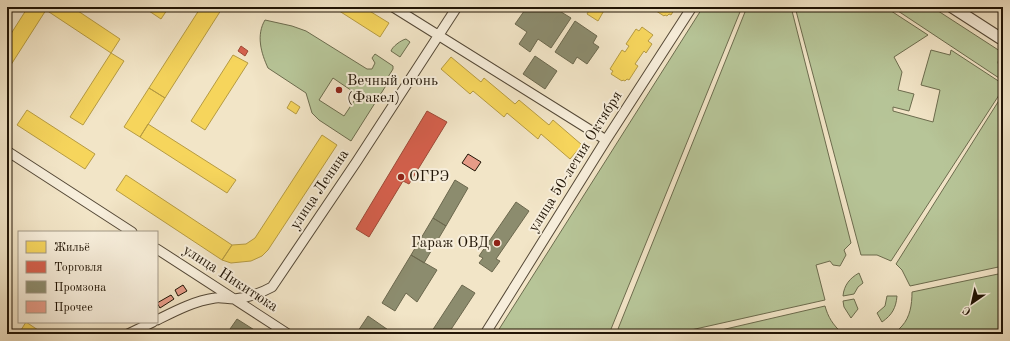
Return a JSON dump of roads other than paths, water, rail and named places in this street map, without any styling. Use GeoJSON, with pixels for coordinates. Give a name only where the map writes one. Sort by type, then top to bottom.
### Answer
{"type":"FeatureCollection","features":[{"type":"Feature","properties":{"kind":"street"},"geometry":{"type":"LineString","coordinates":[[393,7],[606,140]]}},
{"type":"Feature","properties":{"kind":"street","name":"улица Ленина"},"geometry":{"type":"LineString","coordinates":[[158,319],[180,308],[201,301],[216,298],[234,299],[272,287],[357,161],[456,7]]}},
{"type":"Feature","properties":{"kind":"street","name":"улица 50-летия Октября"},"geometry":{"type":"LineString","coordinates":[[485,334],[606,140],[692,7]]}},
{"type":"Feature","properties":{"kind":"street"},"geometry":{"type":"LineString","coordinates":[[952,7],[1002,38]]}},
{"type":"Feature","properties":{"kind":"street"},"geometry":{"type":"LineString","coordinates":[[7,151],[130,231]]}},
{"type":"Feature","properties":{"kind":"street","name":"улица Никитюка"},"geometry":{"type":"LineString","coordinates":[[158,249],[288,334]]}},
{"type":"Feature","properties":{"kind":"street"},"geometry":{"type":"LineString","coordinates":[[128,334],[151,323]]}},
{"type":"Feature","properties":{"kind":"place","name":"Вечный огонь (Факел)"},"geometry":{"type":"Point","coordinates":[339,90]}},
{"type":"Feature","properties":{"kind":"place","name":"ОГРЭ"},"geometry":{"type":"Point","coordinates":[401,177]}},
{"type":"Feature","properties":{"kind":"place","name":"Гараж ОВД"},"geometry":{"type":"Point","coordinates":[497,243]}}]}
